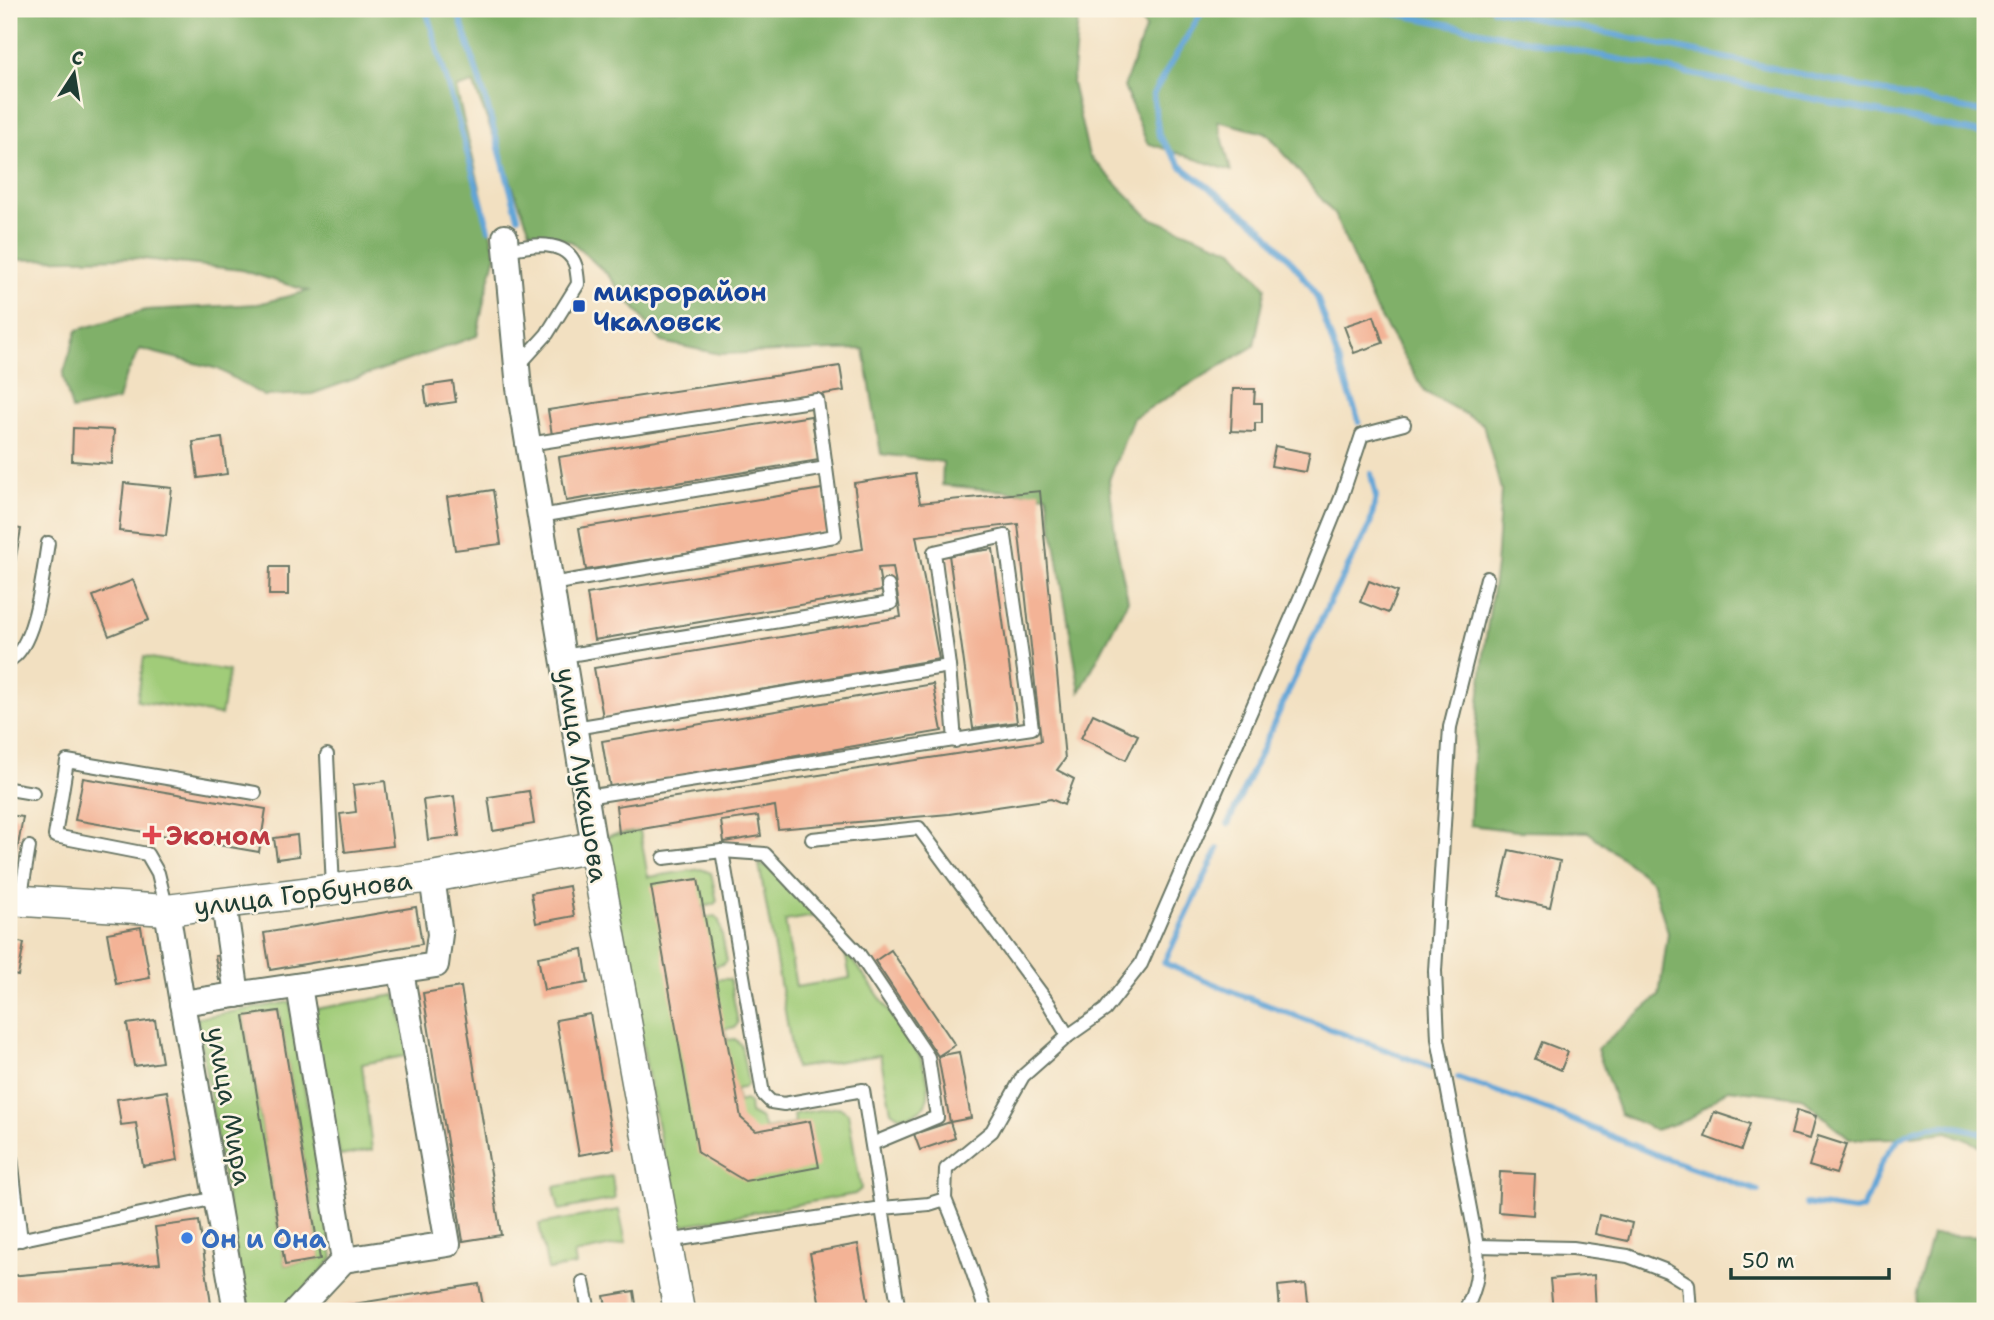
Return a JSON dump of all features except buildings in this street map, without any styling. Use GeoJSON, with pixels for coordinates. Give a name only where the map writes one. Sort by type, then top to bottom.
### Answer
{"type":"FeatureCollection","features":[{"type":"Feature","properties":{"kind":"street","name":"улица Лукашова"},"geometry":{"type":"LineString","coordinates":[[506,243],[517,366],[528,444],[594,847],[679,1311]]}},
{"type":"Feature","properties":{"kind":"street","name":"улица Горбунова"},"geometry":{"type":"LineString","coordinates":[[14,900],[167,910],[432,877],[594,847]]}},
{"type":"Feature","properties":{"kind":"street"},"geometry":{"type":"LineString","coordinates":[[182,1003],[436,965],[440,934],[432,877]]}},
{"type":"Feature","properties":{"kind":"street"},"geometry":{"type":"LineString","coordinates":[[224,903],[237,995]]}},
{"type":"Feature","properties":{"kind":"street","name":"улица Мира"},"geometry":{"type":"LineString","coordinates":[[167,910],[236,1311]]}},
{"type":"Feature","properties":{"kind":"street"},"geometry":{"type":"LineString","coordinates":[[296,1311],[344,1260],[448,1244],[401,971]]}},
{"type":"Feature","properties":{"kind":"street"},"geometry":{"type":"LineString","coordinates":[[299,986],[344,1260]]}},
{"type":"Feature","properties":{"kind":"lane"},"geometry":{"type":"LineString","coordinates":[[506,243],[550,245],[565,250],[576,265],[578,284],[547,334],[517,366]]}},
{"type":"Feature","properties":{"kind":"lane"},"geometry":{"type":"LineString","coordinates":[[528,444],[817,400],[835,536],[551,584]]}},
{"type":"Feature","properties":{"kind":"lane"},"geometry":{"type":"LineString","coordinates":[[986,1311],[945,1199],[946,1169],[992,1131],[1023,1076],[1068,1036],[1105,1010],[1141,964],[1307,582],[1341,498],[1362,435],[1404,424]]}},
{"type":"Feature","properties":{"kind":"lane"},"geometry":{"type":"LineString","coordinates":[[540,516],[826,468]]}},
{"type":"Feature","properties":{"kind":"lane"},"geometry":{"type":"LineString","coordinates":[[586,797],[955,741],[1032,728],[1005,536],[934,552],[949,666],[955,741]]}},
{"type":"Feature","properties":{"kind":"lane"},"geometry":{"type":"LineString","coordinates":[[9,660],[17,656],[32,626],[48,543]]}},
{"type":"Feature","properties":{"kind":"lane"},"geometry":{"type":"LineString","coordinates":[[1465,1311],[1479,1272],[1477,1246],[1438,1039],[1435,971],[1450,727],[1486,578]]}},
{"type":"Feature","properties":{"kind":"lane"},"geometry":{"type":"LineString","coordinates":[[563,656],[891,603],[888,586]]}},
{"type":"Feature","properties":{"kind":"lane"},"geometry":{"type":"LineString","coordinates":[[575,729],[949,666]]}},
{"type":"Feature","properties":{"kind":"lane"},"geometry":{"type":"LineString","coordinates":[[327,755],[334,889]]}},
{"type":"Feature","properties":{"kind":"lane"},"geometry":{"type":"LineString","coordinates":[[167,910],[158,873],[147,854],[55,836],[67,761],[255,793]]}},
{"type":"Feature","properties":{"kind":"lane"},"geometry":{"type":"LineString","coordinates":[[9,789],[33,793]]}},
{"type":"Feature","properties":{"kind":"lane"},"geometry":{"type":"LineString","coordinates":[[812,839],[919,828],[1049,1004],[1068,1036]]}},
{"type":"Feature","properties":{"kind":"lane"},"geometry":{"type":"LineString","coordinates":[[14,900],[29,848]]}},
{"type":"Feature","properties":{"kind":"lane"},"geometry":{"type":"LineString","coordinates":[[722,851],[763,1094],[771,1102],[783,1104],[863,1090],[899,1311]]}},
{"type":"Feature","properties":{"kind":"lane"},"geometry":{"type":"LineString","coordinates":[[664,858],[722,851],[765,854],[859,954],[928,1057],[937,1117],[872,1144]]}},
{"type":"Feature","properties":{"kind":"lane"},"geometry":{"type":"LineString","coordinates":[[9,1141],[15,1241],[216,1198]]}},
{"type":"Feature","properties":{"kind":"lane"},"geometry":{"type":"LineString","coordinates":[[667,1241],[882,1208],[929,1204],[945,1199]]}},
{"type":"Feature","properties":{"kind":"lane"},"geometry":{"type":"LineString","coordinates":[[1477,1246],[1573,1248],[1628,1256],[1667,1271],[1688,1284],[1690,1311]]}},
{"type":"Feature","properties":{"kind":"lane"},"geometry":{"type":"LineString","coordinates":[[583,1282],[589,1311]]}},
{"type":"Feature","properties":{"kind":"green space"},"geometry":{"type":"Polygon","coordinates":[[[9,9],[1090,9],[1078,19],[1072,83],[1089,156],[1150,218],[1233,250],[1266,287],[1254,346],[1133,418],[1109,480],[1116,543],[1128,600],[1080,692],[1047,495],[942,485],[943,462],[881,454],[864,349],[720,354],[662,342],[608,275],[572,242],[530,231],[473,83],[456,88],[496,255],[477,336],[312,394],[264,396],[218,369],[140,349],[123,382],[118,400],[72,410],[63,375],[77,330],[146,310],[258,304],[308,291],[241,270],[134,258],[9,260],[9,9]]]}},
{"type":"Feature","properties":{"kind":"green space"},"geometry":{"type":"Polygon","coordinates":[[[1130,9],[1985,9],[1985,1148],[1948,1132],[1893,1138],[1849,1139],[1801,1097],[1728,1089],[1689,1119],[1656,1130],[1620,1114],[1597,1049],[1659,996],[1668,933],[1652,881],[1588,832],[1517,831],[1470,825],[1473,760],[1496,566],[1501,490],[1483,424],[1425,392],[1374,306],[1334,214],[1268,134],[1218,121],[1231,171],[1147,143],[1124,87],[1146,27],[1130,9]]]}},
{"type":"Feature","properties":{"kind":"green space"},"geometry":{"type":"Polygon","coordinates":[[[144,657],[229,671],[221,715],[137,701],[144,657]]]}},
{"type":"Feature","properties":{"kind":"green space"},"geometry":{"type":"Polygon","coordinates":[[[640,831],[648,877],[701,869],[711,873],[717,901],[703,907],[705,918],[715,916],[719,920],[727,961],[714,966],[716,979],[730,979],[738,1023],[735,1027],[725,1029],[727,1040],[735,1039],[741,1045],[748,1084],[736,1089],[738,1102],[745,1100],[749,1103],[750,1113],[761,1119],[765,1129],[795,1124],[794,1114],[839,1107],[848,1113],[861,1189],[855,1194],[684,1225],[676,1222],[605,849],[608,836],[640,831]]]}},
{"type":"Feature","properties":{"kind":"green space"},"geometry":{"type":"Polygon","coordinates":[[[759,864],[776,874],[815,916],[785,921],[796,987],[850,978],[845,951],[920,1057],[927,1078],[928,1097],[919,1111],[898,1116],[891,1111],[880,1055],[795,1068],[759,864]]]}},
{"type":"Feature","properties":{"kind":"green space"},"geometry":{"type":"Polygon","coordinates":[[[396,995],[410,1055],[362,1064],[372,1150],[340,1156],[310,1010],[396,995]]]}},
{"type":"Feature","properties":{"kind":"green space"},"geometry":{"type":"Polygon","coordinates":[[[290,1002],[333,1258],[286,1311],[245,1311],[197,1018],[290,1002]],[[279,1011],[244,1017],[285,1265],[320,1259],[279,1011]]]}},
{"type":"Feature","properties":{"kind":"green space"},"geometry":{"type":"Polygon","coordinates":[[[612,1176],[615,1199],[559,1210],[554,1187],[612,1176]]]}},
{"type":"Feature","properties":{"kind":"green space"},"geometry":{"type":"Polygon","coordinates":[[[619,1210],[626,1243],[574,1254],[576,1265],[548,1270],[539,1224],[619,1210]]]}},
{"type":"Feature","properties":{"kind":"green space"},"geometry":{"type":"Polygon","coordinates":[[[1932,1235],[1985,1237],[1985,1311],[1914,1311],[1916,1293],[1932,1235]]]}},
{"type":"Feature","properties":{"kind":"waterway"},"geometry":{"type":"LineString","coordinates":[[426,9],[489,229]]}},
{"type":"Feature","properties":{"kind":"waterway"},"geometry":{"type":"LineString","coordinates":[[457,9],[518,217]]}},
{"type":"Feature","properties":{"kind":"waterway"},"geometry":{"type":"LineString","coordinates":[[1202,9],[1153,94],[1159,136],[1182,167],[1262,228],[1312,288],[1359,422]]}},
{"type":"Feature","properties":{"kind":"waterway"},"geometry":{"type":"LineString","coordinates":[[1373,9],[1985,134]]}},
{"type":"Feature","properties":{"kind":"waterway"},"geometry":{"type":"LineString","coordinates":[[1493,9],[1985,113]]}},
{"type":"Feature","properties":{"kind":"waterway"},"geometry":{"type":"LineString","coordinates":[[1228,824],[1328,605],[1370,525],[1376,497],[1371,474]]}},
{"type":"Feature","properties":{"kind":"waterway"},"geometry":{"type":"LineString","coordinates":[[1218,849],[1164,963],[1431,1067]]}},
{"type":"Feature","properties":{"kind":"waterway"},"geometry":{"type":"LineString","coordinates":[[1458,1078],[1551,1111],[1659,1156],[1758,1191]]}},
{"type":"Feature","properties":{"kind":"waterway"},"geometry":{"type":"LineString","coordinates":[[1806,1204],[1854,1211],[1862,1209],[1884,1159],[1903,1136],[1915,1130],[1942,1126],[1985,1134]]}},
{"type":"Feature","properties":{"kind":"place","name":"микрорайон Чкаловск"},"geometry":{"type":"Point","coordinates":[579,306]}},
{"type":"Feature","properties":{"kind":"place","name":"Эконом"},"geometry":{"type":"Point","coordinates":[152,835]}},
{"type":"Feature","properties":{"kind":"place","name":"Он и Она"},"geometry":{"type":"Point","coordinates":[187,1238]}}]}
